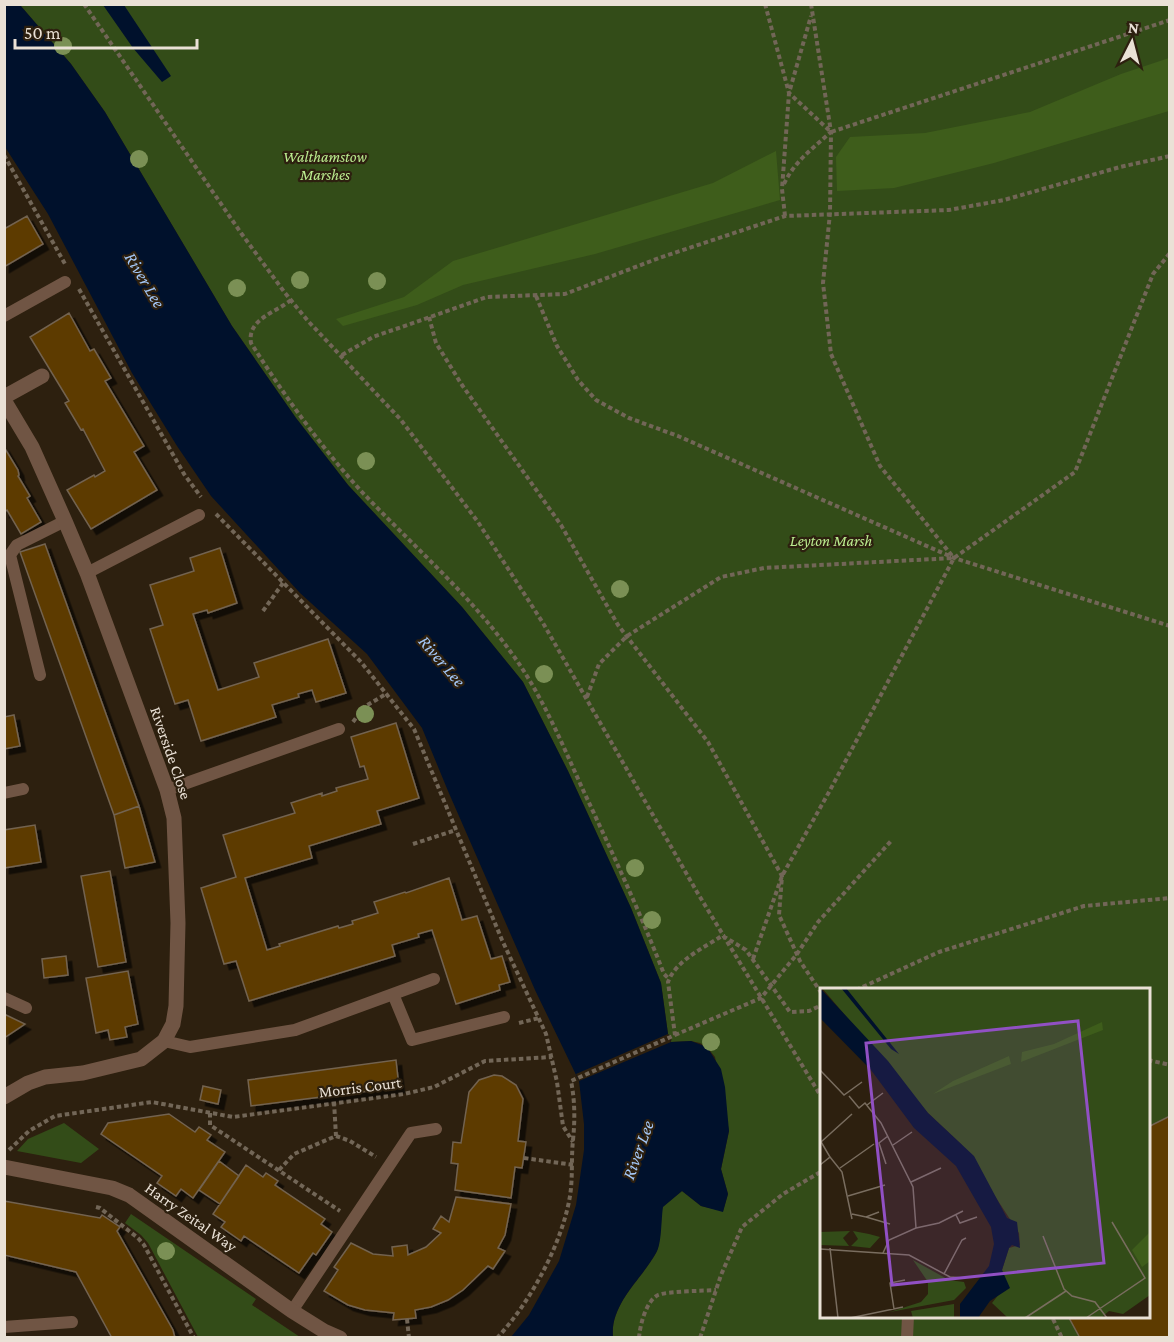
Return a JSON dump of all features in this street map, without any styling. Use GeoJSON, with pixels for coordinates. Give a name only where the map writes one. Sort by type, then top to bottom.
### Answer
{"type":"FeatureCollection","features":[{"type":"Feature","properties":{"kind":"street","name":"Riverside Close"},"geometry":{"type":"LineString","coordinates":[[42,376],[4,399],[33,447],[87,573],[167,790],[174,818],[178,923],[176,1006],[173,1024],[164,1041]]}},
{"type":"Feature","properties":{"kind":"street"},"geometry":{"type":"LineString","coordinates":[[4,1097],[28,1083],[45,1077],[83,1073],[141,1059],[164,1041]]}},
{"type":"Feature","properties":{"kind":"street","name":"Harry Zeital Way"},"geometry":{"type":"LineString","coordinates":[[4,1167],[112,1188],[129,1195],[292,1311],[340,1338]]}},
{"type":"Feature","properties":{"kind":"lane"},"geometry":{"type":"LineString","coordinates":[[4,316],[64,282]]}},
{"type":"Feature","properties":{"kind":"lane"},"geometry":{"type":"LineString","coordinates":[[87,573],[199,515]]}},
{"type":"Feature","properties":{"kind":"lane"},"geometry":{"type":"LineString","coordinates":[[40,675],[10,555],[17,545],[65,521]]}},
{"type":"Feature","properties":{"kind":"lane"},"geometry":{"type":"LineString","coordinates":[[167,790],[339,729]]}},
{"type":"Feature","properties":{"kind":"lane"},"geometry":{"type":"LineString","coordinates":[[4,793],[23,789]]}},
{"type":"Feature","properties":{"kind":"lane"},"geometry":{"type":"LineString","coordinates":[[164,1041],[190,1047],[296,1030],[434,979]]}},
{"type":"Feature","properties":{"kind":"lane"},"geometry":{"type":"LineString","coordinates":[[393,994],[412,1040],[504,1017]]}},
{"type":"Feature","properties":{"kind":"lane"},"geometry":{"type":"LineString","coordinates":[[4,998],[26,1008]]}},
{"type":"Feature","properties":{"kind":"lane"},"geometry":{"type":"LineString","coordinates":[[292,1311],[411,1133],[436,1129]]}},
{"type":"Feature","properties":{"kind":"lane"},"geometry":{"type":"LineString","coordinates":[[907,1338],[908,1318]]}},
{"type":"Feature","properties":{"kind":"lane"},"geometry":{"type":"LineString","coordinates":[[4,1327],[72,1322]]}},
{"type":"Feature","properties":{"kind":"path"},"geometry":{"type":"LineString","coordinates":[[84,4],[291,300],[401,420],[478,522],[538,615],[723,935],[820,1095]]}},
{"type":"Feature","properties":{"kind":"path"},"geometry":{"type":"LineString","coordinates":[[765,4],[789,93],[831,132]]}},
{"type":"Feature","properties":{"kind":"path"},"geometry":{"type":"LineString","coordinates":[[811,4],[831,132],[830,213],[823,283],[831,354],[880,466],[954,558]]}},
{"type":"Feature","properties":{"kind":"path"},"geometry":{"type":"LineString","coordinates":[[786,216],[782,189],[789,93],[811,13]]}},
{"type":"Feature","properties":{"kind":"path"},"geometry":{"type":"LineString","coordinates":[[782,189],[794,166],[831,132],[1170,20]]}},
{"type":"Feature","properties":{"kind":"path"},"geometry":{"type":"LineString","coordinates":[[4,155],[67,268]]}},
{"type":"Feature","properties":{"kind":"path"},"geometry":{"type":"LineString","coordinates":[[342,356],[373,337],[487,297],[565,294],[679,251],[786,216],[949,210],[1004,200],[1120,167],[1170,156]]}},
{"type":"Feature","properties":{"kind":"path"},"geometry":{"type":"LineString","coordinates":[[753,959],[782,876],[813,817],[830,792],[954,558],[1075,472],[1153,274],[1170,253]]}},
{"type":"Feature","properties":{"kind":"path"},"geometry":{"type":"LineString","coordinates":[[78,288],[184,474],[204,500]]}},
{"type":"Feature","properties":{"kind":"path"},"geometry":{"type":"LineString","coordinates":[[536,296],[557,346],[578,380],[596,400],[629,418],[678,436],[954,558],[1170,626]]}},
{"type":"Feature","properties":{"kind":"path"},"geometry":{"type":"LineString","coordinates":[[291,300],[252,326],[251,343],[278,386],[321,443],[361,490],[461,594],[509,650],[533,685],[612,852],[668,980],[674,1036]]}},
{"type":"Feature","properties":{"kind":"path"},"geometry":{"type":"LineString","coordinates":[[429,317],[436,343],[462,385],[561,525],[612,615],[708,742],[782,876],[779,915],[797,954],[820,991]]}},
{"type":"Feature","properties":{"kind":"path"},"geometry":{"type":"LineString","coordinates":[[210,508],[361,662],[414,729],[502,940],[546,1034],[563,1126],[573,1142]]}},
{"type":"Feature","properties":{"kind":"path"},"geometry":{"type":"LineString","coordinates":[[587,698],[599,664],[627,636],[721,577],[764,568],[954,558]]}},
{"type":"Feature","properties":{"kind":"path"},"geometry":{"type":"LineString","coordinates":[[263,611],[283,583]]}},
{"type":"Feature","properties":{"kind":"path"},"geometry":{"type":"LineString","coordinates":[[339,729],[352,723],[364,707],[386,694]]}},
{"type":"Feature","properties":{"kind":"path"},"geometry":{"type":"LineString","coordinates":[[413,844],[456,830]]}},
{"type":"Feature","properties":{"kind":"path"},"geometry":{"type":"LineString","coordinates":[[497,1338],[521,1307],[553,1251],[567,1210],[574,1165],[573,1142],[576,1124],[571,1081],[761,998],[770,984],[797,954],[818,922],[891,841]]}},
{"type":"Feature","properties":{"kind":"path"},"geometry":{"type":"LineString","coordinates":[[860,988],[939,952],[1084,906],[1170,898]]}},
{"type":"Feature","properties":{"kind":"path"},"geometry":{"type":"LineString","coordinates":[[668,980],[676,967],[723,935]]}},
{"type":"Feature","properties":{"kind":"path"},"geometry":{"type":"LineString","coordinates":[[723,935],[746,950],[790,1012],[809,1011],[820,1006]]}},
{"type":"Feature","properties":{"kind":"path","name":"Morris Court"},"geometry":{"type":"LineString","coordinates":[[4,1167],[9,1147],[29,1131],[55,1116],[152,1102],[233,1117],[404,1094],[434,1087],[485,1061],[552,1057]]}},
{"type":"Feature","properties":{"kind":"path"},"geometry":{"type":"LineString","coordinates":[[1150,1060],[1170,1065]]}},
{"type":"Feature","properties":{"kind":"path"},"geometry":{"type":"LineString","coordinates":[[334,1102],[336,1136]]}},
{"type":"Feature","properties":{"kind":"path"},"geometry":{"type":"LineString","coordinates":[[210,1113],[210,1125],[354,1220]]}},
{"type":"Feature","properties":{"kind":"path"},"geometry":{"type":"LineString","coordinates":[[279,1170],[294,1154],[336,1136],[350,1141],[391,1165]]}},
{"type":"Feature","properties":{"kind":"path"},"geometry":{"type":"LineString","coordinates":[[524,1158],[574,1165]]}},
{"type":"Feature","properties":{"kind":"path"},"geometry":{"type":"LineString","coordinates":[[700,1338],[716,1290],[742,1227],[783,1194],[820,1172]]}},
{"type":"Feature","properties":{"kind":"path"},"geometry":{"type":"LineString","coordinates":[[90,1206],[100,1208],[144,1245],[194,1338]]}},
{"type":"Feature","properties":{"kind":"path"},"geometry":{"type":"LineString","coordinates":[[639,1338],[639,1331],[650,1302],[659,1295],[716,1290]]}},
{"type":"Feature","properties":{"kind":"path"},"geometry":{"type":"LineString","coordinates":[[407,1319],[408,1338]]}},
{"type":"Feature","properties":{"kind":"path"},"geometry":{"type":"LineString","coordinates":[[1053,1319],[1062,1338]]}},
{"type":"Feature","properties":{"kind":"green space","name":"Leyton Marsh"},"geometry":{"type":"Polygon","coordinates":[[[20,5],[1169,5],[1169,1337],[613,1337],[613,1325],[621,1303],[658,1249],[662,1207],[682,1191],[701,1206],[723,1211],[728,1194],[721,1169],[729,1131],[715,1057],[707,1047],[700,1043],[671,1042],[672,1037],[668,1034],[661,983],[631,908],[568,771],[523,682],[462,607],[348,485],[296,418],[232,326],[105,112],[71,64],[20,5]]]}},
{"type":"Feature","properties":{"kind":"green space"},"geometry":{"type":"Polygon","coordinates":[[[1169,58],[1169,111],[994,163],[894,188],[837,191],[836,157],[850,137],[925,133],[1030,112],[1121,74],[1169,58]]]}},
{"type":"Feature","properties":{"kind":"green space"},"geometry":{"type":"Polygon","coordinates":[[[776,151],[780,200],[595,254],[463,285],[417,305],[343,326],[336,319],[404,297],[453,261],[713,183],[776,151]]]}},
{"type":"Feature","properties":{"kind":"green space"},"geometry":{"type":"Polygon","coordinates":[[[64,1123],[99,1149],[81,1163],[17,1151],[28,1139],[64,1123]]]}},
{"type":"Feature","properties":{"kind":"green space"},"geometry":{"type":"Polygon","coordinates":[[[131,1214],[256,1299],[252,1305],[300,1337],[198,1337],[148,1243],[125,1223],[131,1214]]]}},
{"type":"Feature","properties":{"kind":"water","name":"River Lee"},"geometry":{"type":"Polygon","coordinates":[[[4,5],[20,5],[71,64],[105,112],[232,326],[296,418],[348,485],[462,607],[523,682],[568,771],[631,908],[661,983],[671,1042],[691,1041],[707,1047],[721,1069],[729,1131],[721,1169],[728,1194],[723,1212],[701,1206],[682,1191],[663,1207],[658,1249],[621,1303],[613,1325],[613,1337],[511,1337],[529,1315],[559,1261],[576,1205],[584,1150],[584,1124],[579,1081],[535,990],[422,728],[367,654],[300,593],[211,496],[132,373],[48,214],[5,147],[4,5]]]}},
{"type":"Feature","properties":{"kind":"water"},"geometry":{"type":"Polygon","coordinates":[[[103,5],[124,5],[171,76],[162,82],[133,48],[103,5]]]}},
{"type":"Feature","properties":{"kind":"pier"},"geometry":{"type":"Polygon","coordinates":[[[668,1034],[671,1042],[579,1081],[576,1074],[668,1034]]]}},
{"type":"Feature","properties":{"kind":"building"},"geometry":{"type":"Polygon","coordinates":[[[27,216],[43,244],[4,267],[4,229],[27,216]]]}},
{"type":"Feature","properties":{"kind":"building"},"geometry":{"type":"Polygon","coordinates":[[[69,313],[90,351],[94,349],[111,378],[105,381],[144,446],[134,452],[157,490],[91,529],[67,490],[105,471],[83,429],[81,430],[65,403],[69,401],[30,337],[69,313]]]}},
{"type":"Feature","properties":{"kind":"building"},"geometry":{"type":"Polygon","coordinates":[[[4,447],[18,470],[18,476],[30,496],[27,498],[41,522],[21,534],[7,510],[4,512],[4,447]]]}},
{"type":"Feature","properties":{"kind":"building"},"geometry":{"type":"Polygon","coordinates":[[[45,544],[139,806],[114,815],[20,552],[45,544]]]}},
{"type":"Feature","properties":{"kind":"building"},"geometry":{"type":"Polygon","coordinates":[[[220,548],[237,603],[208,613],[207,610],[193,614],[218,690],[259,677],[254,663],[328,639],[346,693],[316,702],[312,690],[298,694],[299,697],[272,705],[276,717],[201,741],[188,700],[175,704],[150,629],[163,625],[150,585],[194,571],[190,558],[220,548]]]}},
{"type":"Feature","properties":{"kind":"building"},"geometry":{"type":"Polygon","coordinates":[[[14,715],[20,746],[4,749],[4,717],[14,715]]]}},
{"type":"Feature","properties":{"kind":"building"},"geometry":{"type":"Polygon","coordinates":[[[396,723],[419,798],[377,811],[381,824],[309,846],[312,858],[245,878],[267,950],[280,946],[279,944],[338,926],[339,928],[353,924],[352,921],[378,913],[374,902],[449,878],[462,920],[477,916],[491,959],[502,956],[510,982],[499,985],[500,990],[456,1004],[432,930],[418,934],[419,937],[392,945],[395,956],[249,1001],[236,961],[224,964],[201,888],[236,877],[223,835],[295,813],[291,803],[322,793],[322,796],[337,791],[336,788],[368,779],[364,766],[360,767],[351,737],[396,723]]]}},
{"type":"Feature","properties":{"kind":"building"},"geometry":{"type":"Polygon","coordinates":[[[139,806],[155,862],[125,868],[114,815],[139,806]]]}},
{"type":"Feature","properties":{"kind":"building"},"geometry":{"type":"Polygon","coordinates":[[[35,825],[41,862],[4,868],[4,830],[35,825]]]}},
{"type":"Feature","properties":{"kind":"building"},"geometry":{"type":"Polygon","coordinates":[[[110,871],[126,962],[98,967],[81,876],[110,871]]]}},
{"type":"Feature","properties":{"kind":"building"},"geometry":{"type":"Polygon","coordinates":[[[66,956],[68,975],[44,978],[42,959],[66,956]]]}},
{"type":"Feature","properties":{"kind":"building"},"geometry":{"type":"Polygon","coordinates":[[[128,971],[138,1024],[125,1027],[127,1037],[110,1040],[108,1030],[96,1033],[86,978],[128,971]]]}},
{"type":"Feature","properties":{"kind":"building"},"geometry":{"type":"Polygon","coordinates":[[[4,1014],[25,1024],[4,1038],[4,1014]]]}},
{"type":"Feature","properties":{"kind":"building"},"geometry":{"type":"Polygon","coordinates":[[[396,1060],[399,1087],[251,1106],[248,1080],[396,1060]]]}},
{"type":"Feature","properties":{"kind":"building"},"geometry":{"type":"Polygon","coordinates":[[[494,1075],[502,1076],[516,1085],[523,1099],[518,1141],[526,1142],[522,1168],[515,1167],[511,1198],[455,1190],[458,1164],[451,1163],[453,1142],[461,1143],[469,1092],[479,1080],[494,1075]]]}},
{"type":"Feature","properties":{"kind":"building"},"geometry":{"type":"Polygon","coordinates":[[[203,1086],[221,1090],[218,1104],[200,1100],[203,1086]]]}},
{"type":"Feature","properties":{"kind":"building"},"geometry":{"type":"Polygon","coordinates":[[[169,1114],[195,1132],[199,1127],[211,1135],[207,1140],[225,1152],[193,1198],[181,1189],[176,1196],[157,1183],[162,1176],[101,1134],[108,1123],[169,1114]]]}},
{"type":"Feature","properties":{"kind":"building"},"geometry":{"type":"Polygon","coordinates":[[[1170,1116],[1170,1338],[1080,1338],[1069,1318],[1150,1318],[1150,1126],[1170,1116]]]}},
{"type":"Feature","properties":{"kind":"building"},"geometry":{"type":"Polygon","coordinates":[[[219,1161],[239,1176],[220,1204],[199,1190],[219,1161]]]}},
{"type":"Feature","properties":{"kind":"building"},"geometry":{"type":"Polygon","coordinates":[[[246,1165],[263,1177],[266,1173],[278,1181],[275,1185],[325,1219],[321,1224],[332,1232],[316,1255],[313,1253],[299,1273],[244,1236],[241,1241],[221,1227],[225,1222],[213,1214],[246,1165]]]}},
{"type":"Feature","properties":{"kind":"building"},"geometry":{"type":"Polygon","coordinates":[[[456,1197],[511,1204],[505,1235],[498,1248],[505,1251],[493,1269],[488,1266],[463,1290],[448,1300],[415,1310],[416,1318],[393,1320],[394,1313],[365,1310],[348,1305],[324,1291],[338,1270],[334,1267],[351,1243],[373,1254],[393,1256],[392,1247],[407,1245],[408,1255],[426,1247],[441,1233],[433,1229],[441,1216],[449,1222],[456,1197]]]}},
{"type":"Feature","properties":{"kind":"building"},"geometry":{"type":"Polygon","coordinates":[[[4,1201],[100,1218],[102,1215],[120,1227],[117,1231],[173,1330],[175,1338],[112,1338],[76,1272],[4,1255],[4,1201]]]}},
{"type":"Feature","properties":{"kind":"park label","name":"Walthamstow Marshes"},"geometry":{"type":"Point","coordinates":[325,165]}}]}
